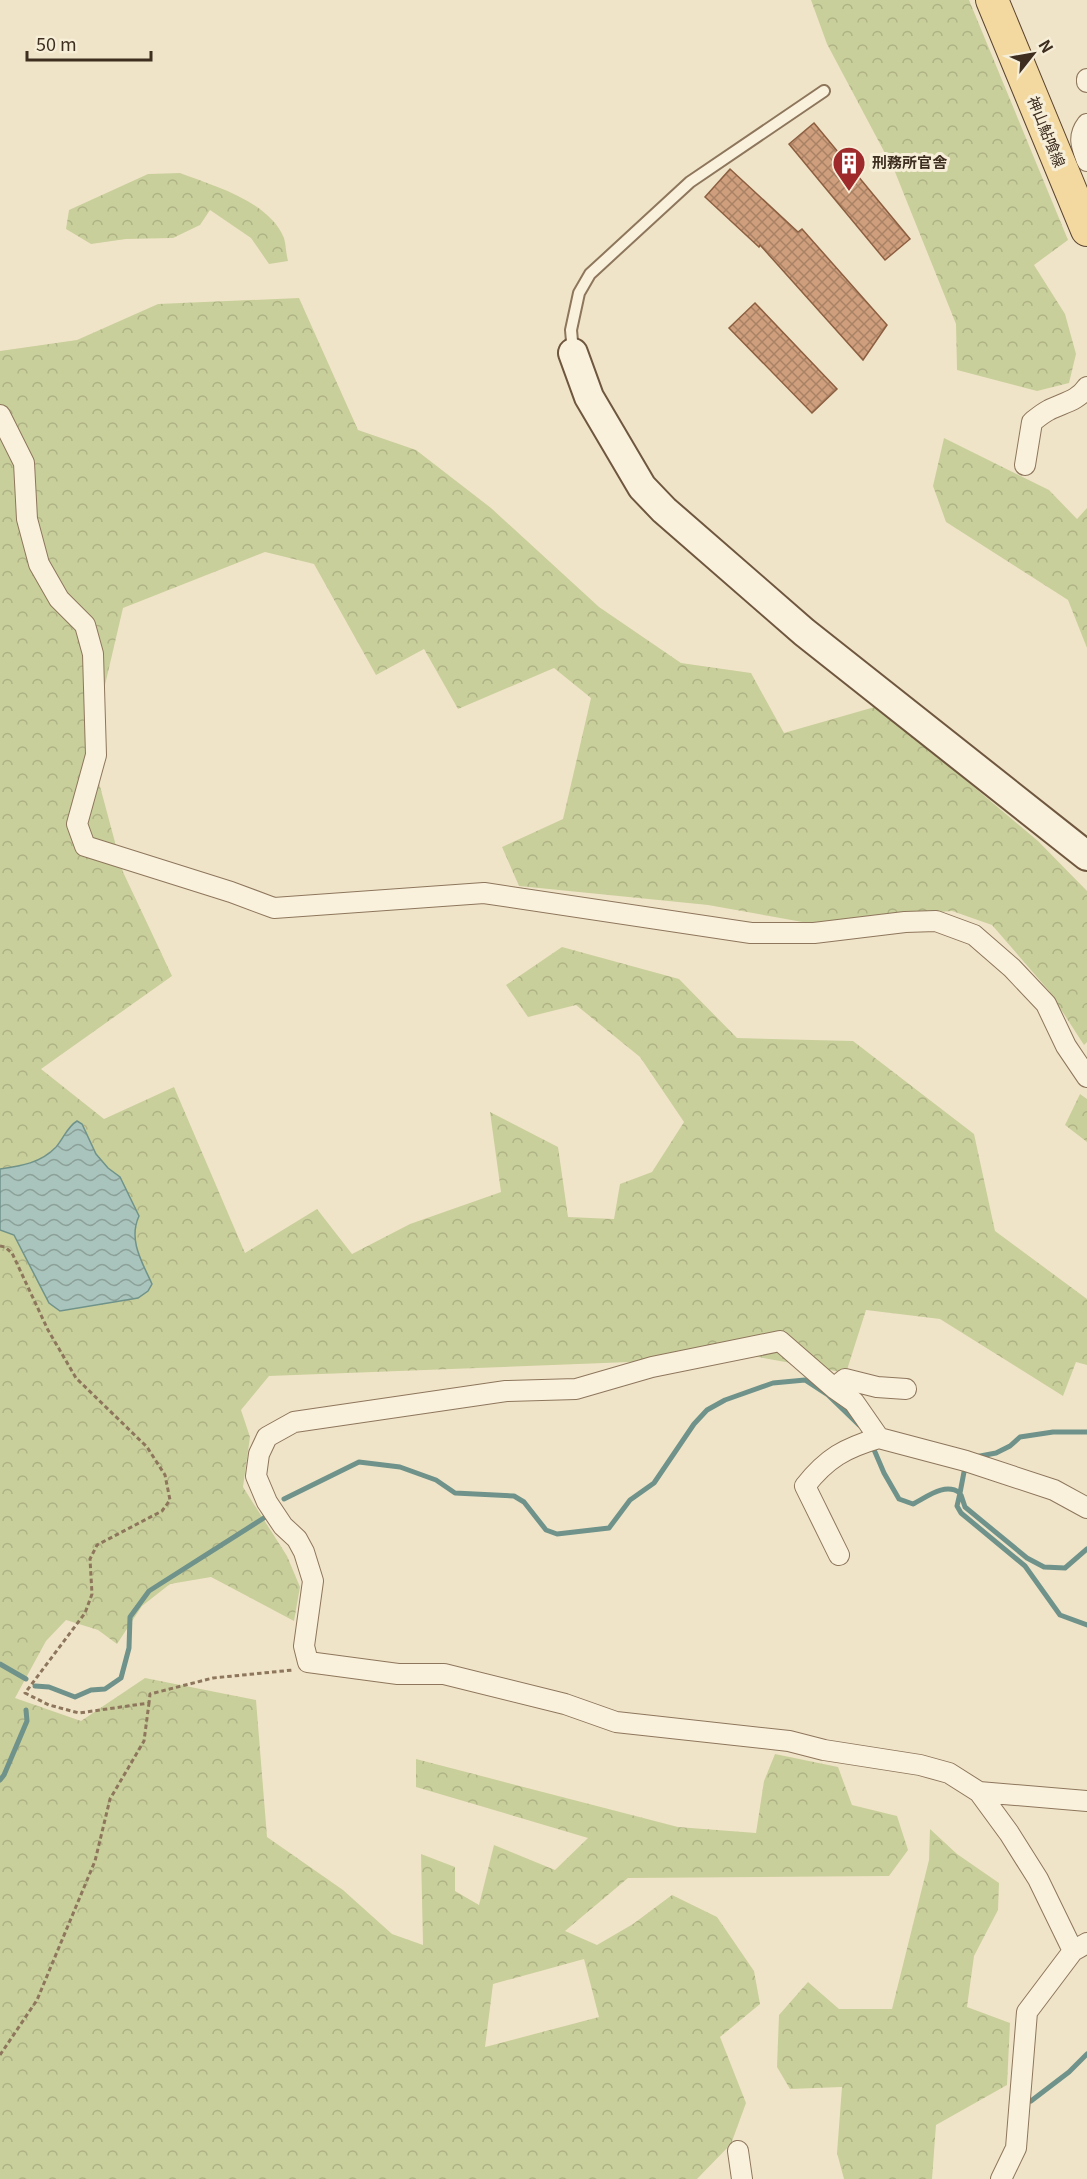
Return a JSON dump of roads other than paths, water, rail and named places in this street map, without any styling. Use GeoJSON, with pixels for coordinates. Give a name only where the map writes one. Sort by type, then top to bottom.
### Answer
{"type":"FeatureCollection","features":[{"type":"Feature","properties":{"kind":"main road","name":"神山鮎喰線"},"geometry":{"type":"LineString","coordinates":[[992,0],[1079,183],[1087,230]]}},
{"type":"Feature","properties":{"kind":"street"},"geometry":{"type":"LineString","coordinates":[[1087,124],[1083,128],[1080,142],[1087,161]]}},
{"type":"Feature","properties":{"kind":"street"},"geometry":{"type":"LineString","coordinates":[[573,353],[588,397],[642,487],[664,510],[804,632],[1087,856]]}},
{"type":"Feature","properties":{"kind":"street"},"geometry":{"type":"LineString","coordinates":[[1025,465],[1032,422],[1048,411],[1068,403],[1087,387]]}},
{"type":"Feature","properties":{"kind":"street"},"geometry":{"type":"LineString","coordinates":[[0,415],[24,463],[27,519],[39,564],[59,599],[85,625],[93,654],[96,755],[78,824],[85,846],[274,908],[484,893],[751,933],[814,933],[905,922],[936,921],[974,935],[1012,968],[1046,1005],[1066,1046],[1087,1077]]}},
{"type":"Feature","properties":{"kind":"street"},"geometry":{"type":"LineString","coordinates":[[872,1440],[854,1402],[834,1388],[780,1341],[652,1367],[576,1389],[506,1391],[294,1422],[267,1437],[260,1454],[256,1476],[267,1502],[283,1526],[297,1539],[304,1552],[313,1581],[304,1646],[308,1662],[398,1674],[444,1674],[565,1704],[616,1722],[789,1740],[824,1750],[920,1765],[949,1773],[979,1792],[1038,1879],[1080,1948],[1027,2012],[1016,2148],[1001,2179]]}},
{"type":"Feature","properties":{"kind":"street"},"geometry":{"type":"LineString","coordinates":[[834,1388],[846,1379],[877,1387],[906,1389]]}},
{"type":"Feature","properties":{"kind":"street"},"geometry":{"type":"LineString","coordinates":[[839,1555],[805,1486],[821,1466],[852,1446],[872,1440],[970,1463],[1054,1491],[1087,1508]]}},
{"type":"Feature","properties":{"kind":"street"},"geometry":{"type":"LineString","coordinates":[[979,1792],[1087,1801]]}},
{"type":"Feature","properties":{"kind":"street"},"geometry":{"type":"LineString","coordinates":[[738,2151],[742,2179]]}},
{"type":"Feature","properties":{"kind":"lane"},"geometry":{"type":"LineString","coordinates":[[573,353],[571,330],[579,293],[590,274],[690,182],[824,91]]}},
{"type":"Feature","properties":{"kind":"water"},"geometry":{"type":"Polygon","coordinates":[[[77,1121],[82,1124],[96,1154],[108,1168],[120,1177],[139,1216],[136,1225],[136,1242],[152,1284],[148,1291],[138,1298],[60,1311],[49,1303],[14,1235],[0,1230],[0,1169],[23,1165],[44,1157],[56,1147],[68,1129],[77,1121]]]}},
{"type":"Feature","properties":{"kind":"waterway"},"geometry":{"type":"LineString","coordinates":[[284,1499],[359,1462],[400,1467],[436,1480],[455,1493],[514,1496],[524,1502],[546,1530],[557,1534],[609,1528],[630,1500],[654,1483],[694,1424],[707,1410],[725,1400],[773,1383],[805,1380],[828,1395],[859,1425]]}},
{"type":"Feature","properties":{"kind":"waterway"},"geometry":{"type":"LineString","coordinates":[[975,1457],[996,1453],[1010,1446],[1020,1437],[1053,1432],[1087,1432]]}},
{"type":"Feature","properties":{"kind":"waterway"},"geometry":{"type":"LineString","coordinates":[[872,1445],[899,1499],[913,1504],[942,1490],[948,1489],[960,1493],[964,1472],[968,1467]]}},
{"type":"Feature","properties":{"kind":"waterway"},"geometry":{"type":"LineString","coordinates":[[960,1493],[957,1506],[961,1513],[1025,1566],[1060,1615],[1087,1625]]}},
{"type":"Feature","properties":{"kind":"waterway"},"geometry":{"type":"LineString","coordinates":[[961,1495],[965,1507],[1027,1558],[1044,1567],[1065,1568],[1087,1549]]}},
{"type":"Feature","properties":{"kind":"waterway"},"geometry":{"type":"LineString","coordinates":[[35,1686],[49,1687],[75,1697],[91,1690],[105,1689],[121,1678],[129,1648],[130,1617],[149,1591],[267,1516]]}},
{"type":"Feature","properties":{"kind":"waterway"},"geometry":{"type":"LineString","coordinates":[[0,1664],[26,1679]]}},
{"type":"Feature","properties":{"kind":"waterway"},"geometry":{"type":"LineString","coordinates":[[0,1780],[27,1721],[26,1710]]}},
{"type":"Feature","properties":{"kind":"waterway"},"geometry":{"type":"LineString","coordinates":[[1031,2101],[1069,2072],[1087,2054]]}},
{"type":"Feature","properties":{"kind":"place","name":"刑務所官舎"},"geometry":{"type":"Point","coordinates":[849,192]}}]}
